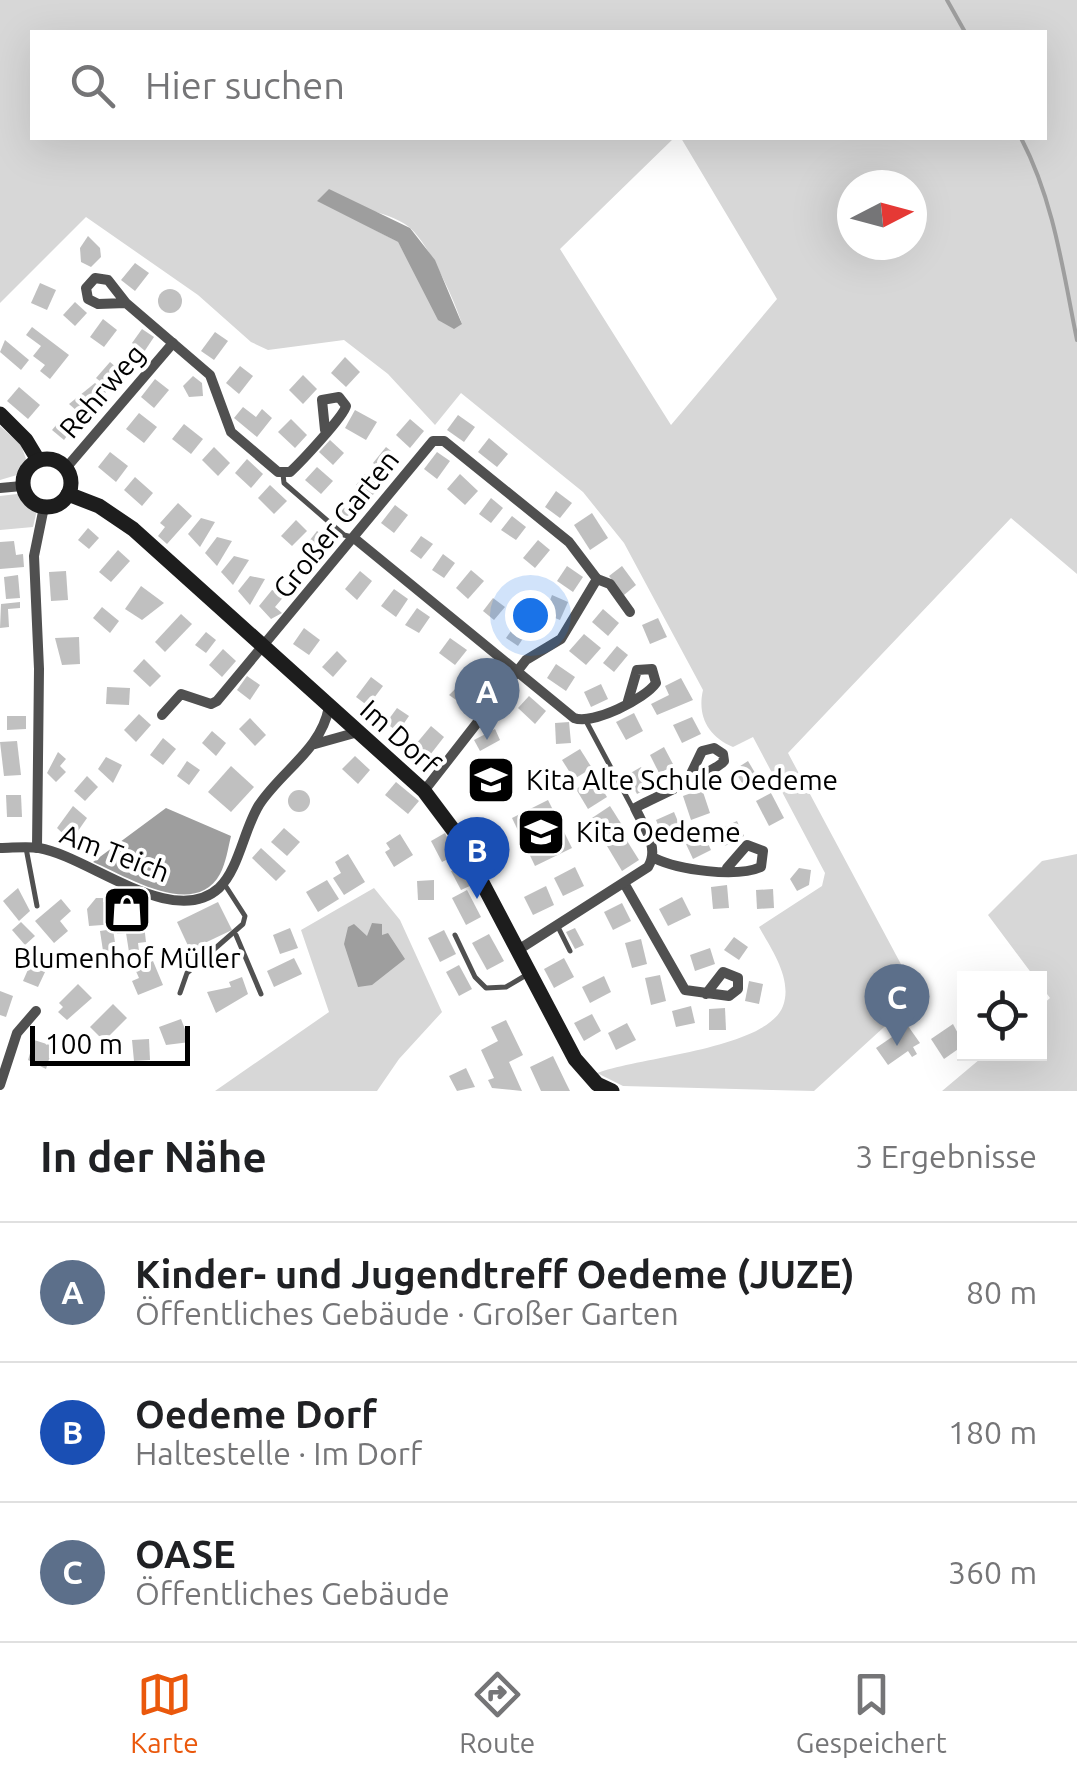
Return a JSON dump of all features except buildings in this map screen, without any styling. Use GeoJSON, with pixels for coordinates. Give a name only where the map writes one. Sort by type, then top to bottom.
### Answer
{"type":"FeatureCollection","features":[{"type":"Feature","properties":{"kind":"street"},"geometry":{"type":"LineString","coordinates":[[126,303],[215,380],[230,432],[283,474],[296,466],[325,430]]}},
{"type":"Feature","properties":{"kind":"street","name":"Rehrweg"},"geometry":{"type":"LineString","coordinates":[[66,468],[173,343]]}},
{"type":"Feature","properties":{"kind":"street"},"geometry":{"type":"LineString","coordinates":[[0,414],[26,440],[38,460]]}},
{"type":"Feature","properties":{"kind":"street","name":"Großer Garten"},"geometry":{"type":"LineString","coordinates":[[162,715],[181,694],[210,704],[217,701],[433,442],[444,441],[568,542],[597,579]]}},
{"type":"Feature","properties":{"kind":"street"},"geometry":{"type":"LineString","coordinates":[[48,458],[66,468],[71,480],[68,494],[54,506],[44,507],[30,500],[22,486],[26,470],[38,460],[48,458]]}},
{"type":"Feature","properties":{"kind":"street"},"geometry":{"type":"LineString","coordinates":[[0,488],[22,486]]}},
{"type":"Feature","properties":{"kind":"street","name":"Im Dorf"},"geometry":{"type":"LineString","coordinates":[[68,494],[99,506],[133,529],[424,791],[457,835],[575,1060],[595,1087],[612,1091]]}},
{"type":"Feature","properties":{"kind":"street","name":"Am Teich"},"geometry":{"type":"LineString","coordinates":[[44,507],[34,556],[39,669],[32,848],[150,895],[179,901],[202,899],[223,882]]}},
{"type":"Feature","properties":{"kind":"street"},"geometry":{"type":"LineString","coordinates":[[354,538],[574,718],[586,721],[628,701]]}},
{"type":"Feature","properties":{"kind":"street"},"geometry":{"type":"LineString","coordinates":[[424,791],[518,670],[537,652],[561,638],[597,579],[610,584],[630,612]]}},
{"type":"Feature","properties":{"kind":"street"},"geometry":{"type":"LineString","coordinates":[[223,882],[256,809],[314,744],[325,728],[329,706]]}},
{"type":"Feature","properties":{"kind":"street"},"geometry":{"type":"LineString","coordinates":[[314,744],[358,732]]}},
{"type":"Feature","properties":{"kind":"street"},"geometry":{"type":"LineString","coordinates":[[654,858],[636,808],[689,778]]}},
{"type":"Feature","properties":{"kind":"street"},"geometry":{"type":"LineString","coordinates":[[0,848],[32,848]]}},
{"type":"Feature","properties":{"kind":"street"},"geometry":{"type":"LineString","coordinates":[[654,858],[692,871],[726,868]]}},
{"type":"Feature","properties":{"kind":"street"},"geometry":{"type":"LineString","coordinates":[[518,950],[624,882],[654,858]]}},
{"type":"Feature","properties":{"kind":"street"},"geometry":{"type":"LineString","coordinates":[[624,882],[679,983],[690,993],[706,994]]}},
{"type":"Feature","properties":{"kind":"street"},"geometry":{"type":"LineString","coordinates":[[0,1085],[18,1032],[36,1011]]}},
{"type":"Feature","properties":{"kind":"lane"},"geometry":{"type":"LineString","coordinates":[[283,474],[284,483],[344,536],[354,538]]}},
{"type":"Feature","properties":{"kind":"lane"},"geometry":{"type":"LineString","coordinates":[[586,721],[629,806],[636,808]]}},
{"type":"Feature","properties":{"kind":"lane"},"geometry":{"type":"LineString","coordinates":[[32,848],[37,906]]}},
{"type":"Feature","properties":{"kind":"lane"},"geometry":{"type":"LineString","coordinates":[[180,993],[186,973],[236,935],[245,916],[223,882]]}},
{"type":"Feature","properties":{"kind":"lane"},"geometry":{"type":"LineString","coordinates":[[557,925],[570,951]]}},
{"type":"Feature","properties":{"kind":"lane"},"geometry":{"type":"LineString","coordinates":[[236,935],[260,994]]}},
{"type":"Feature","properties":{"kind":"lane"},"geometry":{"type":"LineString","coordinates":[[454,936],[475,977],[486,988],[506,987],[530,973]]}},
{"type":"Feature","properties":{"kind":"shaded area"},"geometry":{"type":"Polygon","coordinates":[[[0,0],[1077,0],[1077,574],[1011,518],[788,753],[918,996],[814,1091],[623,1086],[597,1073],[728,1042],[772,1021],[783,1006],[785,985],[759,927],[822,886],[825,873],[753,737],[733,747],[706,724],[703,690],[624,543],[583,492],[461,393],[435,425],[388,374],[344,340],[268,350],[251,342],[198,295],[86,217],[0,303],[0,0]],[[30,30],[30,140],[672,140],[560,249],[671,425],[777,299],[682,140],[1047,140],[1047,30],[30,30]],[[318,200],[398,242],[414,271],[462,324],[447,287],[416,235],[400,221],[377,212],[318,200]]]}},
{"type":"Feature","properties":{"kind":"shaded area"},"geometry":{"type":"Polygon","coordinates":[[[329,189],[410,228],[435,260],[462,324],[454,329],[438,320],[398,242],[317,201],[329,189]]]}},
{"type":"Feature","properties":{"kind":"shaded area"},"geometry":{"type":"Polygon","coordinates":[[[0,426],[21,445],[26,459],[17,475],[0,480],[0,426]]]}},
{"type":"Feature","properties":{"kind":"shaded area"},"geometry":{"type":"Polygon","coordinates":[[[17,494],[37,510],[33,527],[0,530],[0,496],[17,494]]]}},
{"type":"Feature","properties":{"kind":"shaded area"},"geometry":{"type":"Polygon","coordinates":[[[166,808],[231,836],[222,870],[209,887],[194,894],[178,894],[141,884],[93,862],[166,808]]]}},
{"type":"Feature","properties":{"kind":"shaded area"},"geometry":{"type":"Polygon","coordinates":[[[1077,854],[1077,1091],[942,1091],[978,1061],[1047,1061],[1047,971],[1030,971],[988,915],[1042,861],[1077,854]]]}},
{"type":"Feature","properties":{"kind":"shaded area"},"geometry":{"type":"Polygon","coordinates":[[[374,888],[400,920],[442,1012],[399,1059],[377,1091],[215,1091],[329,1012],[301,930],[374,888]]]}},
{"type":"Feature","properties":{"kind":"shaded area"},"geometry":{"type":"Polygon","coordinates":[[[372,923],[382,924],[382,935],[388,933],[405,959],[372,985],[358,987],[344,944],[348,927],[354,924],[367,936],[372,923]]]}},
{"type":"Feature","properties":{"kind":"waterway"},"geometry":{"type":"LineString","coordinates":[[947,0],[964,30]]}},
{"type":"Feature","properties":{"kind":"waterway"},"geometry":{"type":"LineString","coordinates":[[1022,140],[1050,211],[1077,340]]}},
{"type":"Feature","properties":{"kind":"place","name":"Kinder- und Jugendtreff Oedeme (JUZE)"},"geometry":{"type":"Point","coordinates":[487,740]}},
{"type":"Feature","properties":{"kind":"place","name":"Kita Alte Schule Oedeme"},"geometry":{"type":"Point","coordinates":[491,780]}},
{"type":"Feature","properties":{"kind":"place","name":"Kita Oedeme"},"geometry":{"type":"Point","coordinates":[541,832]}},
{"type":"Feature","properties":{"kind":"place","name":"Oedeme Dorf"},"geometry":{"type":"Point","coordinates":[477,899]}},
{"type":"Feature","properties":{"kind":"place","name":"Blumenhof Müller"},"geometry":{"type":"Point","coordinates":[127,910]}},
{"type":"Feature","properties":{"kind":"place","name":"OASE"},"geometry":{"type":"Point","coordinates":[897,1046]}}]}
